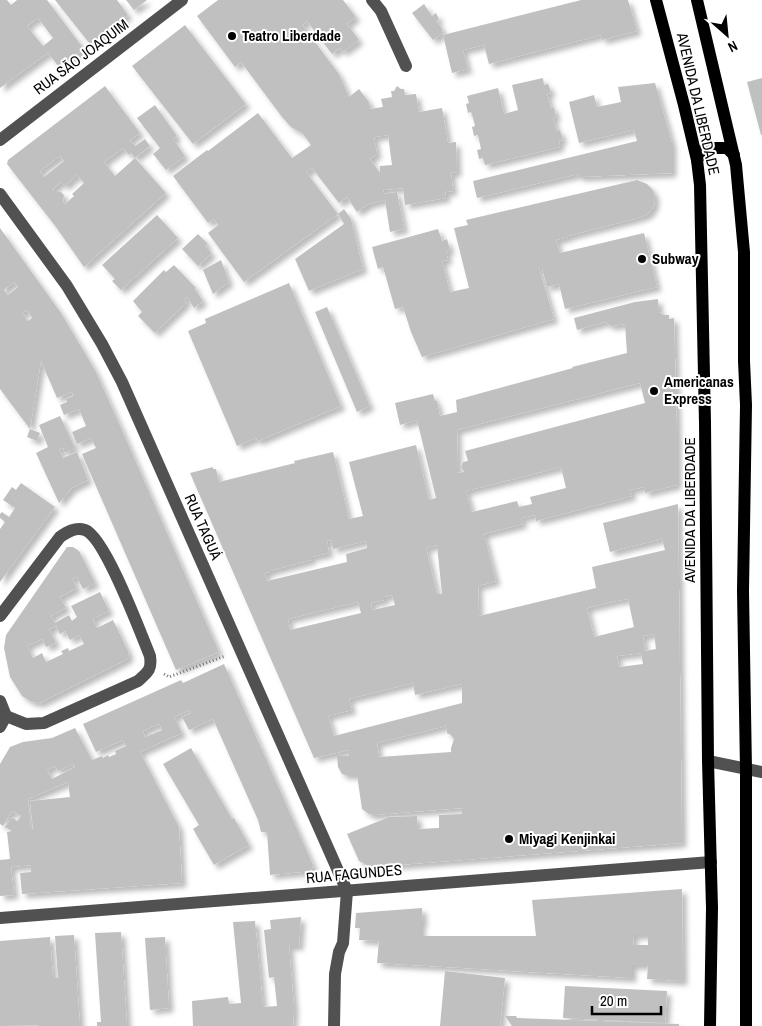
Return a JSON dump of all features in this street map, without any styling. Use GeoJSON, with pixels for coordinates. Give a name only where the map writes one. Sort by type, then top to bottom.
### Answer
{"type":"FeatureCollection","features":[{"type":"Feature","properties":{"kind":"main road","name":"AVENIDA DA LIBERDADE"},"geometry":{"type":"LineString","coordinates":[[656,0],[684,105],[697,160],[700,185],[705,423],[708,761],[712,908],[710,1026]]}},
{"type":"Feature","properties":{"kind":"main road","name":"AVENIDA DA LIBERDADE"},"geometry":{"type":"LineString","coordinates":[[697,0],[736,165],[744,252],[746,406],[743,591],[746,769],[746,1026]]}},
{"type":"Feature","properties":{"kind":"main road"},"geometry":{"type":"LineString","coordinates":[[697,160],[702,151],[714,148],[727,148],[734,155]]}},
{"type":"Feature","properties":{"kind":"street","name":"RUA SÃO JOAQUIM"},"geometry":{"type":"LineString","coordinates":[[0,140],[182,0]]}},
{"type":"Feature","properties":{"kind":"street"},"geometry":{"type":"LineString","coordinates":[[372,0],[381,11],[406,66]]}},
{"type":"Feature","properties":{"kind":"street","name":"RUA TAGUÁ"},"geometry":{"type":"LineString","coordinates":[[0,194],[67,286],[102,344],[122,382],[347,890]]}},
{"type":"Feature","properties":{"kind":"street"},"geometry":{"type":"LineString","coordinates":[[0,616],[60,537],[70,530],[87,530],[96,538],[124,591],[152,665],[147,673],[138,681],[44,723],[26,724],[3,721],[0,701]]}},
{"type":"Feature","properties":{"kind":"street"},"geometry":{"type":"LineString","coordinates":[[708,761],[762,772]]}},
{"type":"Feature","properties":{"kind":"street","name":"RUA FAGUNDES"},"geometry":{"type":"LineString","coordinates":[[0,918],[711,862]]}},
{"type":"Feature","properties":{"kind":"street"},"geometry":{"type":"LineString","coordinates":[[334,1026],[334,974],[342,943],[347,890]]}},
{"type":"Feature","properties":{"kind":"path"},"geometry":{"type":"LineString","coordinates":[[152,665],[169,677],[240,650]]}},
{"type":"Feature","properties":{"kind":"building"},"geometry":{"type":"Polygon","coordinates":[[[0,0],[7,0],[11,5],[17,0],[47,0],[84,49],[59,67],[48,53],[0,88],[0,0]],[[38,18],[27,26],[43,46],[53,38],[38,18]]]}},
{"type":"Feature","properties":{"kind":"building"},"geometry":{"type":"Polygon","coordinates":[[[55,0],[117,0],[128,15],[90,44],[55,0]]]}},
{"type":"Feature","properties":{"kind":"building"},"geometry":{"type":"Polygon","coordinates":[[[126,0],[147,0],[134,10],[126,0]]]}},
{"type":"Feature","properties":{"kind":"building"},"geometry":{"type":"Polygon","coordinates":[[[218,0],[343,0],[356,17],[347,24],[359,40],[343,52],[340,48],[332,54],[307,21],[302,25],[339,74],[349,97],[359,89],[369,102],[370,109],[383,107],[381,99],[392,97],[391,91],[394,91],[397,86],[404,89],[405,95],[416,94],[419,112],[442,108],[448,143],[456,142],[457,172],[451,173],[453,191],[445,192],[446,198],[405,205],[403,188],[383,190],[384,194],[397,192],[404,229],[390,232],[385,200],[369,204],[357,212],[347,197],[339,203],[312,168],[306,172],[338,214],[244,282],[208,233],[218,225],[214,219],[208,223],[173,176],[258,113],[292,158],[311,145],[303,134],[291,127],[282,117],[241,62],[235,67],[197,16],[218,0]],[[388,135],[374,137],[377,154],[370,159],[380,173],[380,166],[392,165],[388,135]]]}},
{"type":"Feature","properties":{"kind":"building"},"geometry":{"type":"Polygon","coordinates":[[[581,0],[628,0],[637,31],[602,40],[601,35],[489,64],[484,45],[463,50],[468,69],[452,73],[443,35],[581,0]]]}},
{"type":"Feature","properties":{"kind":"building"},"geometry":{"type":"Polygon","coordinates":[[[424,4],[432,16],[436,13],[439,20],[436,21],[443,33],[433,40],[412,13],[424,4]]]}},
{"type":"Feature","properties":{"kind":"building"},"geometry":{"type":"Polygon","coordinates":[[[185,25],[246,104],[193,144],[132,66],[185,25]]]}},
{"type":"Feature","properties":{"kind":"building"},"geometry":{"type":"Polygon","coordinates":[[[543,78],[544,85],[548,84],[550,89],[551,93],[547,94],[551,108],[554,107],[556,117],[553,118],[557,131],[560,130],[563,140],[559,141],[560,147],[485,165],[483,158],[479,159],[477,150],[481,149],[478,135],[474,136],[472,127],[475,126],[471,112],[468,113],[466,104],[469,103],[467,96],[498,88],[504,114],[518,110],[512,85],[543,78]]]}},
{"type":"Feature","properties":{"kind":"building"},"geometry":{"type":"Polygon","coordinates":[[[762,78],[762,135],[761,135],[747,82],[762,78]]]}},
{"type":"Feature","properties":{"kind":"building"},"geometry":{"type":"Polygon","coordinates":[[[655,83],[672,143],[672,173],[579,177],[578,174],[477,198],[473,181],[637,141],[634,130],[579,143],[569,102],[594,95],[597,107],[621,102],[618,87],[655,83]]]}},
{"type":"Feature","properties":{"kind":"building"},"geometry":{"type":"Polygon","coordinates":[[[105,86],[140,133],[130,140],[135,146],[145,139],[150,146],[135,158],[166,193],[84,267],[56,227],[7,164],[8,160],[105,86]],[[123,148],[104,162],[115,176],[135,158],[131,153],[129,155],[123,148]],[[60,156],[40,171],[44,177],[64,161],[60,156]],[[77,175],[65,186],[61,182],[53,189],[54,192],[61,192],[64,195],[63,202],[65,204],[74,196],[72,194],[84,183],[77,175]]]}},
{"type":"Feature","properties":{"kind":"building"},"geometry":{"type":"Polygon","coordinates":[[[155,105],[177,136],[173,139],[185,156],[166,170],[153,154],[160,148],[137,118],[155,105]]]}},
{"type":"Feature","properties":{"kind":"building"},"geometry":{"type":"Polygon","coordinates":[[[637,180],[647,184],[654,193],[654,206],[648,214],[556,240],[560,253],[644,233],[657,287],[565,309],[559,284],[547,287],[542,268],[539,268],[554,319],[422,357],[403,307],[395,309],[383,267],[378,269],[372,247],[438,229],[442,241],[447,239],[450,250],[446,252],[448,260],[442,261],[450,292],[469,288],[454,228],[468,225],[466,220],[637,180]]]}},
{"type":"Feature","properties":{"kind":"building"},"geometry":{"type":"Polygon","coordinates":[[[344,209],[351,219],[363,269],[309,291],[295,259],[344,224],[338,214],[344,209]]]}},
{"type":"Feature","properties":{"kind":"building"},"geometry":{"type":"Polygon","coordinates":[[[157,215],[178,238],[121,290],[112,281],[115,279],[102,265],[157,215]]]}},
{"type":"Feature","properties":{"kind":"building"},"geometry":{"type":"Polygon","coordinates":[[[0,228],[61,313],[95,370],[219,652],[176,670],[82,454],[96,448],[91,438],[77,444],[72,432],[86,426],[79,409],[64,415],[60,405],[67,402],[66,399],[73,396],[72,392],[57,398],[41,361],[30,429],[0,389],[0,228]],[[14,282],[4,290],[8,295],[18,287],[14,282]],[[27,310],[22,313],[28,321],[32,318],[27,310]]]}},
{"type":"Feature","properties":{"kind":"building"},"geometry":{"type":"Polygon","coordinates":[[[198,234],[208,244],[205,246],[212,253],[198,266],[182,249],[198,234]]]}},
{"type":"Feature","properties":{"kind":"building"},"geometry":{"type":"Polygon","coordinates":[[[221,260],[229,282],[213,294],[203,270],[221,260]]]}},
{"type":"Feature","properties":{"kind":"building"},"geometry":{"type":"Polygon","coordinates":[[[174,265],[196,288],[203,301],[194,308],[187,297],[184,299],[187,302],[155,333],[138,316],[142,312],[133,301],[164,270],[166,272],[174,265]]]}},
{"type":"Feature","properties":{"kind":"building"},"geometry":{"type":"Polygon","coordinates":[[[289,283],[341,406],[258,441],[256,438],[237,446],[188,331],[206,323],[205,319],[289,283]]]}},
{"type":"Feature","properties":{"kind":"building"},"geometry":{"type":"Polygon","coordinates":[[[658,299],[659,313],[669,315],[669,319],[674,318],[677,485],[645,493],[644,487],[630,490],[632,496],[536,521],[535,515],[521,518],[523,524],[484,534],[496,581],[478,586],[479,616],[596,588],[592,567],[665,550],[662,539],[610,552],[603,523],[678,504],[682,843],[371,867],[359,861],[347,834],[389,817],[417,816],[418,829],[439,828],[439,815],[462,814],[462,808],[369,814],[362,809],[357,775],[342,774],[338,767],[337,756],[349,756],[349,750],[314,758],[190,473],[213,467],[213,469],[216,469],[219,482],[333,452],[349,519],[363,516],[349,462],[416,445],[429,500],[436,498],[417,420],[400,425],[395,403],[433,394],[435,401],[437,401],[440,416],[457,412],[456,400],[627,353],[625,324],[611,326],[605,322],[577,330],[574,318],[635,302],[658,299]],[[640,383],[457,430],[458,473],[464,472],[461,467],[463,462],[468,461],[465,451],[645,403],[640,383]],[[561,467],[466,491],[472,512],[517,501],[519,507],[532,504],[530,497],[566,488],[561,467]],[[331,540],[327,541],[329,553],[311,557],[311,560],[265,573],[267,581],[347,562],[346,554],[367,548],[366,541],[333,549],[331,540]],[[437,545],[426,548],[437,594],[442,594],[437,545]],[[392,595],[384,597],[384,600],[371,603],[372,610],[395,605],[392,595]],[[628,599],[587,608],[594,637],[634,627],[628,599]],[[358,602],[288,619],[290,630],[361,613],[358,602]],[[654,634],[643,636],[645,651],[656,649],[654,634]],[[641,653],[617,656],[619,667],[643,664],[641,653]],[[413,683],[349,699],[352,710],[328,716],[334,736],[462,703],[462,684],[415,695],[413,683]],[[446,726],[377,743],[379,757],[451,752],[454,739],[447,733],[446,726]]]}},
{"type":"Feature","properties":{"kind":"building"},"geometry":{"type":"Polygon","coordinates":[[[327,307],[370,406],[357,412],[315,312],[327,307]]]}},
{"type":"Feature","properties":{"kind":"building"},"geometry":{"type":"Polygon","coordinates":[[[60,416],[75,448],[65,453],[63,448],[59,449],[63,458],[77,452],[88,480],[72,488],[59,503],[36,453],[48,447],[39,425],[60,416]]]}},
{"type":"Feature","properties":{"kind":"building"},"geometry":{"type":"Polygon","coordinates":[[[30,429],[40,433],[37,441],[27,437],[30,429]]]}},
{"type":"Feature","properties":{"kind":"building"},"geometry":{"type":"Polygon","coordinates":[[[21,483],[55,507],[0,582],[0,529],[5,522],[0,518],[0,514],[2,512],[9,517],[15,508],[3,500],[12,487],[16,490],[21,483]]]}},
{"type":"Feature","properties":{"kind":"building"},"geometry":{"type":"Polygon","coordinates":[[[67,547],[73,547],[79,551],[95,583],[83,589],[77,577],[72,579],[77,588],[60,597],[66,608],[51,616],[55,623],[69,615],[72,621],[77,617],[71,606],[100,592],[109,611],[93,619],[97,628],[113,620],[129,657],[37,703],[22,696],[10,677],[4,648],[6,635],[67,547]],[[56,626],[49,629],[56,643],[46,647],[42,639],[27,646],[33,658],[42,653],[46,662],[63,654],[61,651],[68,648],[69,651],[84,644],[79,635],[70,640],[65,631],[60,634],[56,626]]]}},
{"type":"Feature","properties":{"kind":"building"},"geometry":{"type":"Polygon","coordinates":[[[224,664],[313,865],[311,871],[270,875],[267,832],[261,832],[258,820],[213,719],[189,730],[182,717],[191,713],[190,710],[174,717],[182,733],[140,752],[179,827],[182,883],[22,894],[20,873],[31,872],[31,865],[11,867],[14,895],[0,896],[0,860],[10,859],[7,832],[12,831],[5,827],[12,817],[17,821],[21,816],[12,811],[3,826],[0,824],[0,764],[10,747],[23,742],[52,738],[75,728],[92,760],[102,756],[103,758],[108,755],[109,757],[116,754],[115,751],[126,746],[123,740],[96,752],[83,724],[181,680],[183,683],[224,664]],[[159,724],[143,731],[145,737],[162,730],[159,724]],[[73,764],[58,771],[55,766],[47,770],[52,779],[75,767],[73,764]],[[68,782],[28,799],[31,829],[33,829],[30,801],[70,797],[68,782]]]}},
{"type":"Feature","properties":{"kind":"building"},"geometry":{"type":"Polygon","coordinates":[[[191,748],[249,845],[214,865],[193,829],[199,825],[163,764],[191,748]]]}},
{"type":"Feature","properties":{"kind":"building"},"geometry":{"type":"Polygon","coordinates":[[[682,889],[683,981],[647,979],[648,965],[632,965],[632,978],[377,963],[379,941],[359,940],[360,928],[355,928],[356,913],[422,908],[423,923],[421,923],[421,936],[536,936],[532,900],[682,889]],[[634,935],[633,945],[648,945],[648,935],[634,935]]]}},
{"type":"Feature","properties":{"kind":"building"},"geometry":{"type":"Polygon","coordinates":[[[301,917],[299,946],[289,946],[294,1008],[293,1026],[193,1026],[192,1001],[228,997],[229,1004],[241,1003],[233,922],[255,921],[263,1007],[277,1006],[274,977],[269,978],[264,930],[271,929],[270,920],[301,917]]]}},
{"type":"Feature","properties":{"kind":"building"},"geometry":{"type":"Polygon","coordinates":[[[121,932],[127,1026],[97,1026],[97,1022],[101,1022],[95,933],[121,932]]]}},
{"type":"Feature","properties":{"kind":"building"},"geometry":{"type":"Polygon","coordinates":[[[74,935],[80,1026],[0,1026],[0,941],[50,937],[53,978],[58,978],[55,936],[74,935]]]}},
{"type":"Feature","properties":{"kind":"building"},"geometry":{"type":"Polygon","coordinates":[[[165,937],[169,1008],[150,1010],[145,938],[165,937]]]}},
{"type":"Feature","properties":{"kind":"building"},"geometry":{"type":"Polygon","coordinates":[[[445,971],[505,978],[500,1026],[440,1026],[445,971]]]}},
{"type":"Feature","properties":{"kind":"building"},"geometry":{"type":"Polygon","coordinates":[[[565,986],[667,991],[665,1023],[563,1018],[565,986]]]}},
{"type":"Feature","properties":{"kind":"building"},"geometry":{"type":"Polygon","coordinates":[[[505,1016],[679,1024],[679,1026],[512,1026],[505,1016]]]}},
{"type":"Feature","properties":{"kind":"place","name":"Teatro Liberdade"},"geometry":{"type":"Point","coordinates":[232,36]}},
{"type":"Feature","properties":{"kind":"place","name":"Subway"},"geometry":{"type":"Point","coordinates":[642,259]}},
{"type":"Feature","properties":{"kind":"place","name":"Americanas Express"},"geometry":{"type":"Point","coordinates":[654,391]}},
{"type":"Feature","properties":{"kind":"place","name":"Miyagi Kenjinkai"},"geometry":{"type":"Point","coordinates":[509,839]}}]}
